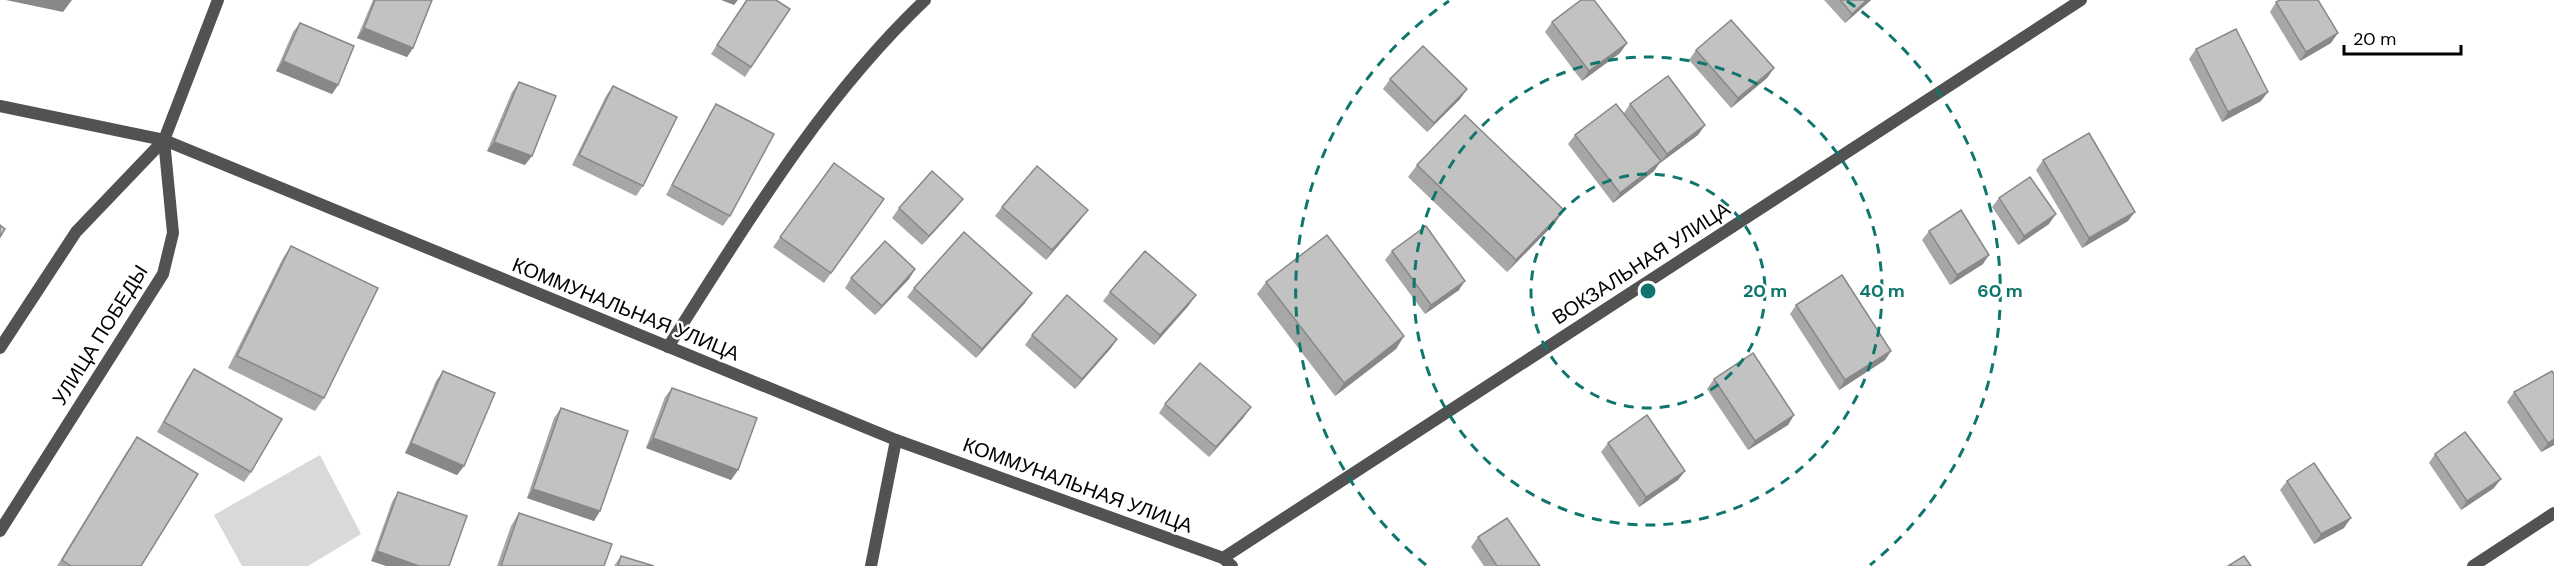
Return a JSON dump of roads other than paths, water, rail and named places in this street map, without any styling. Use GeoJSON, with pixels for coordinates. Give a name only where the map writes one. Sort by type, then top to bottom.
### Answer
{"type":"FeatureCollection","features":[{"type":"Feature","properties":{"kind":"street","name":"УЛИЦА ПОБЕДЫ"},"geometry":{"type":"LineString","coordinates":[[0,348],[76,232],[164,140],[218,0]]}},
{"type":"Feature","properties":{"kind":"street"},"geometry":{"type":"LineString","coordinates":[[668,347],[777,177],[838,92],[925,0]]}},
{"type":"Feature","properties":{"kind":"street","name":"ВОКЗАЛЬНАЯ УЛИЦА"},"geometry":{"type":"LineString","coordinates":[[1228,562],[2081,0]]}},
{"type":"Feature","properties":{"kind":"street","name":"КОММУНАЛЬНАЯ УЛИЦА"},"geometry":{"type":"LineString","coordinates":[[0,106],[164,140],[896,440],[1228,562]]}},
{"type":"Feature","properties":{"kind":"street","name":"УЛИЦА ПОБЕДЫ"},"geometry":{"type":"LineString","coordinates":[[0,531],[163,274],[173,233],[164,140]]}},
{"type":"Feature","properties":{"kind":"street"},"geometry":{"type":"LineString","coordinates":[[871,566],[896,440]]}},
{"type":"Feature","properties":{"kind":"street"},"geometry":{"type":"LineString","coordinates":[[2473,566],[2554,513]]}}]}
